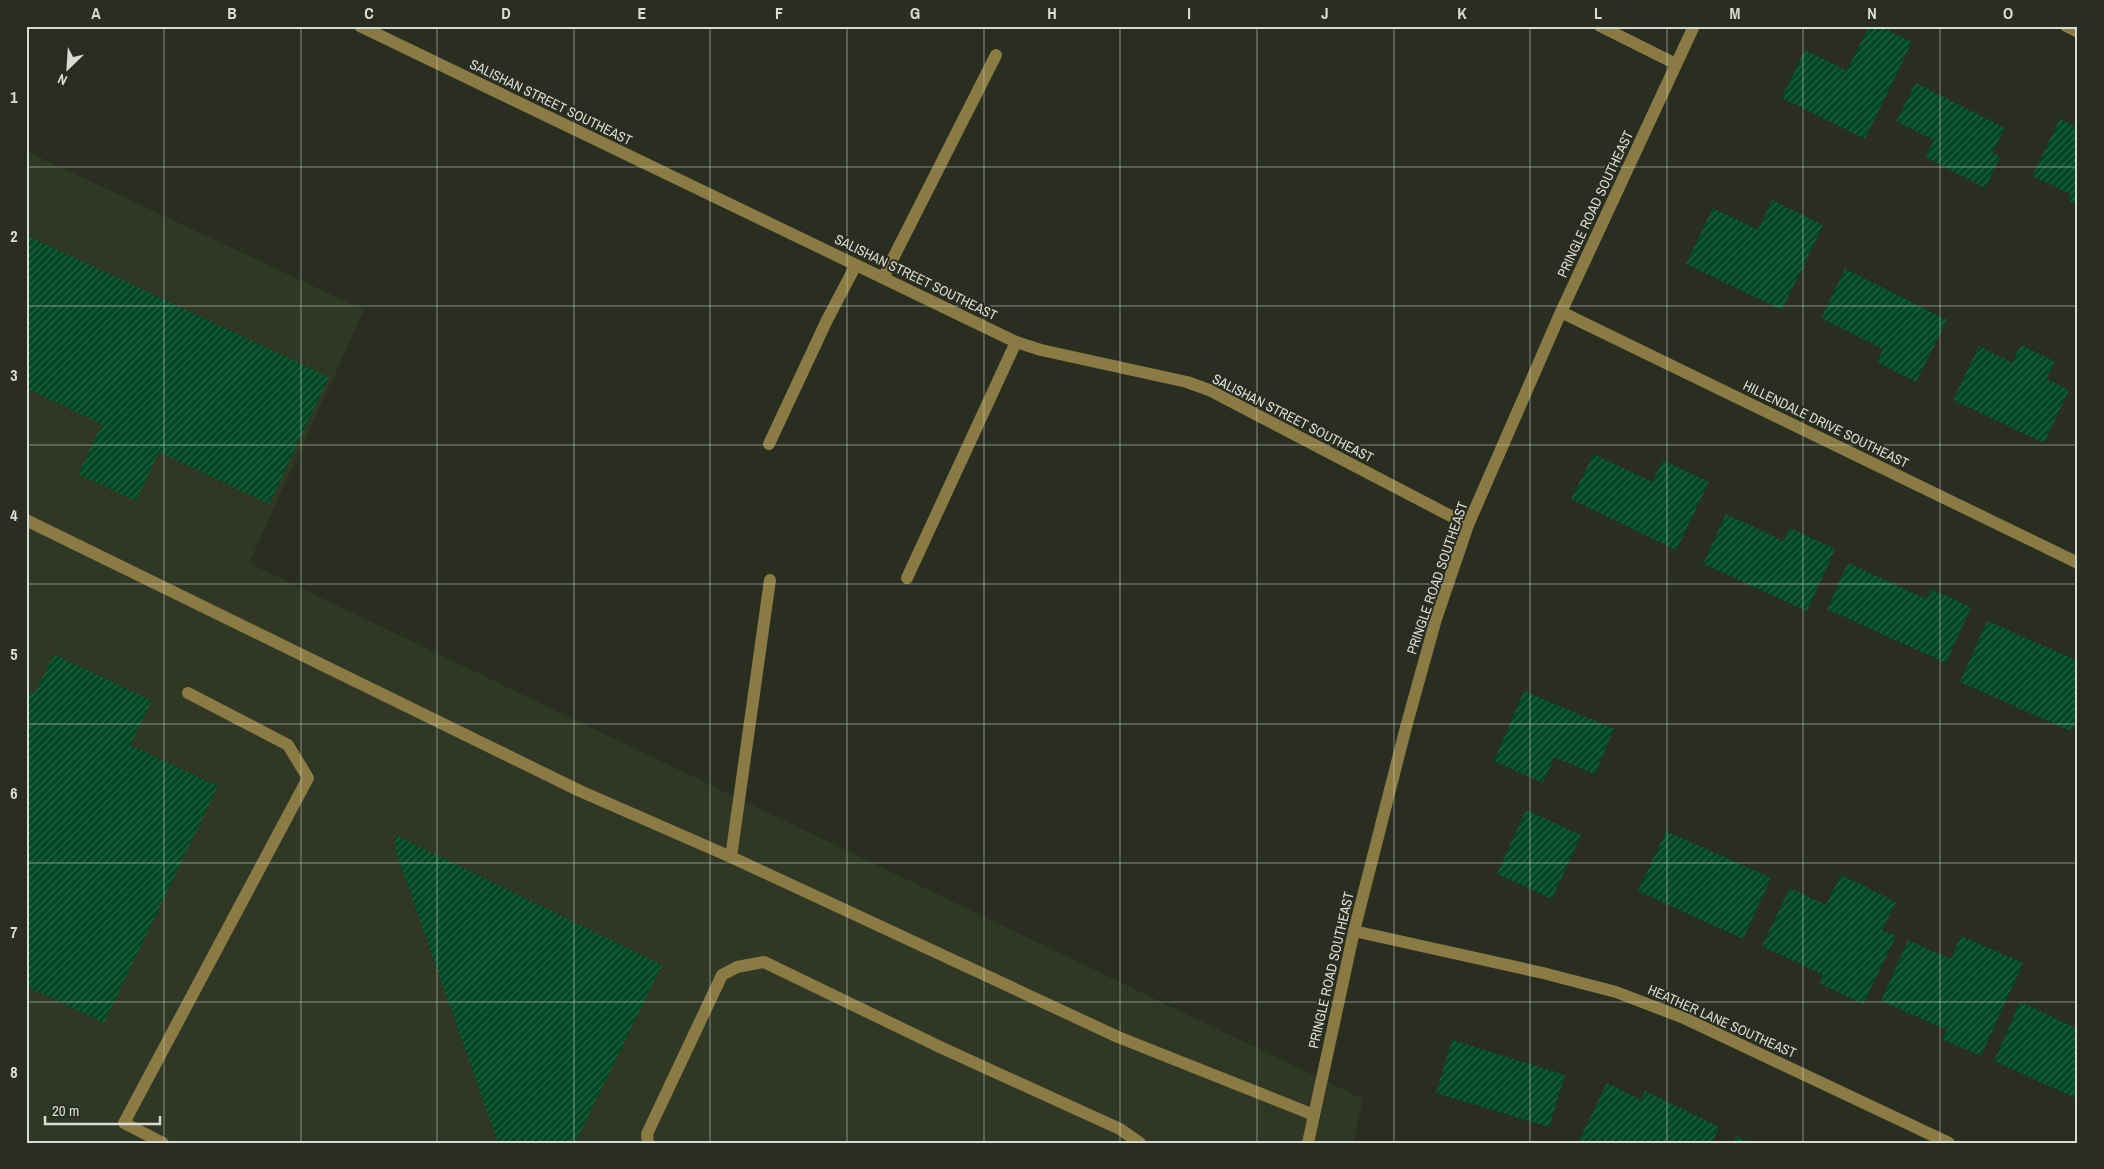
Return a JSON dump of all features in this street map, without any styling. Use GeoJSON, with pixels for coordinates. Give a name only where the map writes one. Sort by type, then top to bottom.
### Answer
{"type":"FeatureCollection","features":[{"type":"Feature","properties":{"kind":"street","name":"SALISHAN STREET SOUTHEAST"},"geometry":{"type":"LineString","coordinates":[[360,26],[1016,342],[1041,350],[1187,382],[1209,390],[1468,525]]}},
{"type":"Feature","properties":{"kind":"street"},"geometry":{"type":"LineString","coordinates":[[1600,26],[1676,64]]}},
{"type":"Feature","properties":{"kind":"street","name":"PRINGLE ROAD SOUTHEAST"},"geometry":{"type":"LineString","coordinates":[[1308,1143],[1354,931],[1436,619],[1468,525],[1561,312],[1694,26]]}},
{"type":"Feature","properties":{"kind":"street"},"geometry":{"type":"LineString","coordinates":[[2066,26],[2078,32]]}},
{"type":"Feature","properties":{"kind":"street"},"geometry":{"type":"LineString","coordinates":[[883,278],[996,55]]}},
{"type":"Feature","properties":{"kind":"street"},"geometry":{"type":"LineString","coordinates":[[770,444],[827,320],[856,266]]}},
{"type":"Feature","properties":{"kind":"street","name":"HILLENDALE DRIVE SOUTHEAST"},"geometry":{"type":"LineString","coordinates":[[1561,312],[2078,563]]}},
{"type":"Feature","properties":{"kind":"street"},"geometry":{"type":"LineString","coordinates":[[908,578],[1016,342]]}},
{"type":"Feature","properties":{"kind":"street"},"geometry":{"type":"LineString","coordinates":[[26,520],[580,791],[731,857],[1118,1037],[1314,1115]]}},
{"type":"Feature","properties":{"kind":"street"},"geometry":{"type":"LineString","coordinates":[[731,857],[770,580]]}},
{"type":"Feature","properties":{"kind":"street"},"geometry":{"type":"LineString","coordinates":[[163,1143],[124,1123],[308,778],[288,745],[188,693]]}},
{"type":"Feature","properties":{"kind":"street","name":"HEATHER LANE SOUTHEAST"},"geometry":{"type":"LineString","coordinates":[[1354,931],[1543,973],[1616,992],[1684,1018],[1949,1143]]}},
{"type":"Feature","properties":{"kind":"street"},"geometry":{"type":"LineString","coordinates":[[648,1143],[647,1134],[722,975],[737,967],[764,962],[940,1047],[1120,1129],[1140,1143]]}},
{"type":"Feature","properties":{"kind":"shaded area"},"geometry":{"type":"Polygon","coordinates":[[[26,151],[364,310],[249,563],[1363,1099],[1353,1143],[26,1143],[26,151]]]}},
{"type":"Feature","properties":{"kind":"building"},"geometry":{"type":"Polygon","coordinates":[[[1869,26],[1879,26],[1912,42],[1865,139],[1782,98],[1805,50],[1847,71],[1869,26]]]}},
{"type":"Feature","properties":{"kind":"building"},"geometry":{"type":"Polygon","coordinates":[[[1916,83],[2005,128],[1992,152],[2000,157],[1985,188],[1925,157],[1934,140],[1896,121],[1916,83]]]}},
{"type":"Feature","properties":{"kind":"building"},"geometry":{"type":"Polygon","coordinates":[[[2060,119],[2078,128],[2078,205],[2068,200],[2071,194],[2032,176],[2060,119]]]}},
{"type":"Feature","properties":{"kind":"building"},"geometry":{"type":"Polygon","coordinates":[[[1772,200],[1823,225],[1782,310],[1686,264],[1713,208],[1758,230],[1772,200]]]}},
{"type":"Feature","properties":{"kind":"building"},"geometry":{"type":"Polygon","coordinates":[[[26,235],[329,377],[269,504],[159,452],[136,501],[78,474],[102,424],[26,388],[26,235]]]}},
{"type":"Feature","properties":{"kind":"building"},"geometry":{"type":"Polygon","coordinates":[[[1845,269],[1947,320],[1916,382],[1877,362],[1883,349],[1821,318],[1845,269]]]}},
{"type":"Feature","properties":{"kind":"building"},"geometry":{"type":"Polygon","coordinates":[[[2021,345],[2055,362],[2046,379],[2069,390],[2044,443],[1953,400],[1979,346],[2012,363],[2021,345]]]}},
{"type":"Feature","properties":{"kind":"building"},"geometry":{"type":"Polygon","coordinates":[[[1594,454],[1652,482],[1663,460],[1709,482],[1676,550],[1571,499],[1594,454]]]}},
{"type":"Feature","properties":{"kind":"building"},"geometry":{"type":"Polygon","coordinates":[[[1726,514],[1784,541],[1790,528],[1835,549],[1807,611],[1703,564],[1726,514]]]}},
{"type":"Feature","properties":{"kind":"building"},"geometry":{"type":"Polygon","coordinates":[[[1848,563],[1927,599],[1931,589],[1971,607],[1946,663],[1827,609],[1848,563]]]}},
{"type":"Feature","properties":{"kind":"building"},"geometry":{"type":"Polygon","coordinates":[[[1987,621],[2078,661],[2078,717],[2071,731],[1960,682],[1987,621]]]}},
{"type":"Feature","properties":{"kind":"building"},"geometry":{"type":"Polygon","coordinates":[[[54,654],[152,701],[130,745],[218,786],[104,1023],[26,986],[26,689],[35,693],[54,654]]]}},
{"type":"Feature","properties":{"kind":"building"},"geometry":{"type":"Polygon","coordinates":[[[1524,691],[1614,729],[1595,774],[1554,757],[1543,783],[1494,761],[1524,691]]]}},
{"type":"Feature","properties":{"kind":"building"},"geometry":{"type":"Polygon","coordinates":[[[1526,810],[1581,835],[1552,899],[1497,874],[1526,810]]]}},
{"type":"Feature","properties":{"kind":"building"},"geometry":{"type":"Polygon","coordinates":[[[1666,831],[1771,878],[1743,939],[1638,891],[1666,831]]]}},
{"type":"Feature","properties":{"kind":"building"},"geometry":{"type":"Polygon","coordinates":[[[394,834],[662,965],[575,1143],[498,1143],[397,855],[394,834]]]}},
{"type":"Feature","properties":{"kind":"building"},"geometry":{"type":"Polygon","coordinates":[[[1841,875],[1896,902],[1882,930],[1896,936],[1863,1004],[1819,983],[1823,975],[1762,946],[1790,888],[1826,905],[1841,875]]]}},
{"type":"Feature","properties":{"kind":"building"},"geometry":{"type":"Polygon","coordinates":[[[1961,936],[2023,963],[1981,1056],[1942,1039],[1947,1030],[1881,1001],[1908,940],[1951,959],[1961,936]]]}},
{"type":"Feature","properties":{"kind":"building"},"geometry":{"type":"Polygon","coordinates":[[[2020,1002],[2078,1029],[2078,1099],[1994,1061],[2020,1002]]]}},
{"type":"Feature","properties":{"kind":"building"},"geometry":{"type":"Polygon","coordinates":[[[1452,1040],[1565,1075],[1549,1127],[1436,1093],[1452,1040]]]}},
{"type":"Feature","properties":{"kind":"building"},"geometry":{"type":"Polygon","coordinates":[[[1607,1083],[1641,1100],[1645,1091],[1719,1127],[1712,1143],[1578,1143],[1607,1083]]]}},
{"type":"Feature","properties":{"kind":"building"},"geometry":{"type":"Polygon","coordinates":[[[1736,1136],[1750,1143],[1733,1143],[1736,1136]]]}}]}
